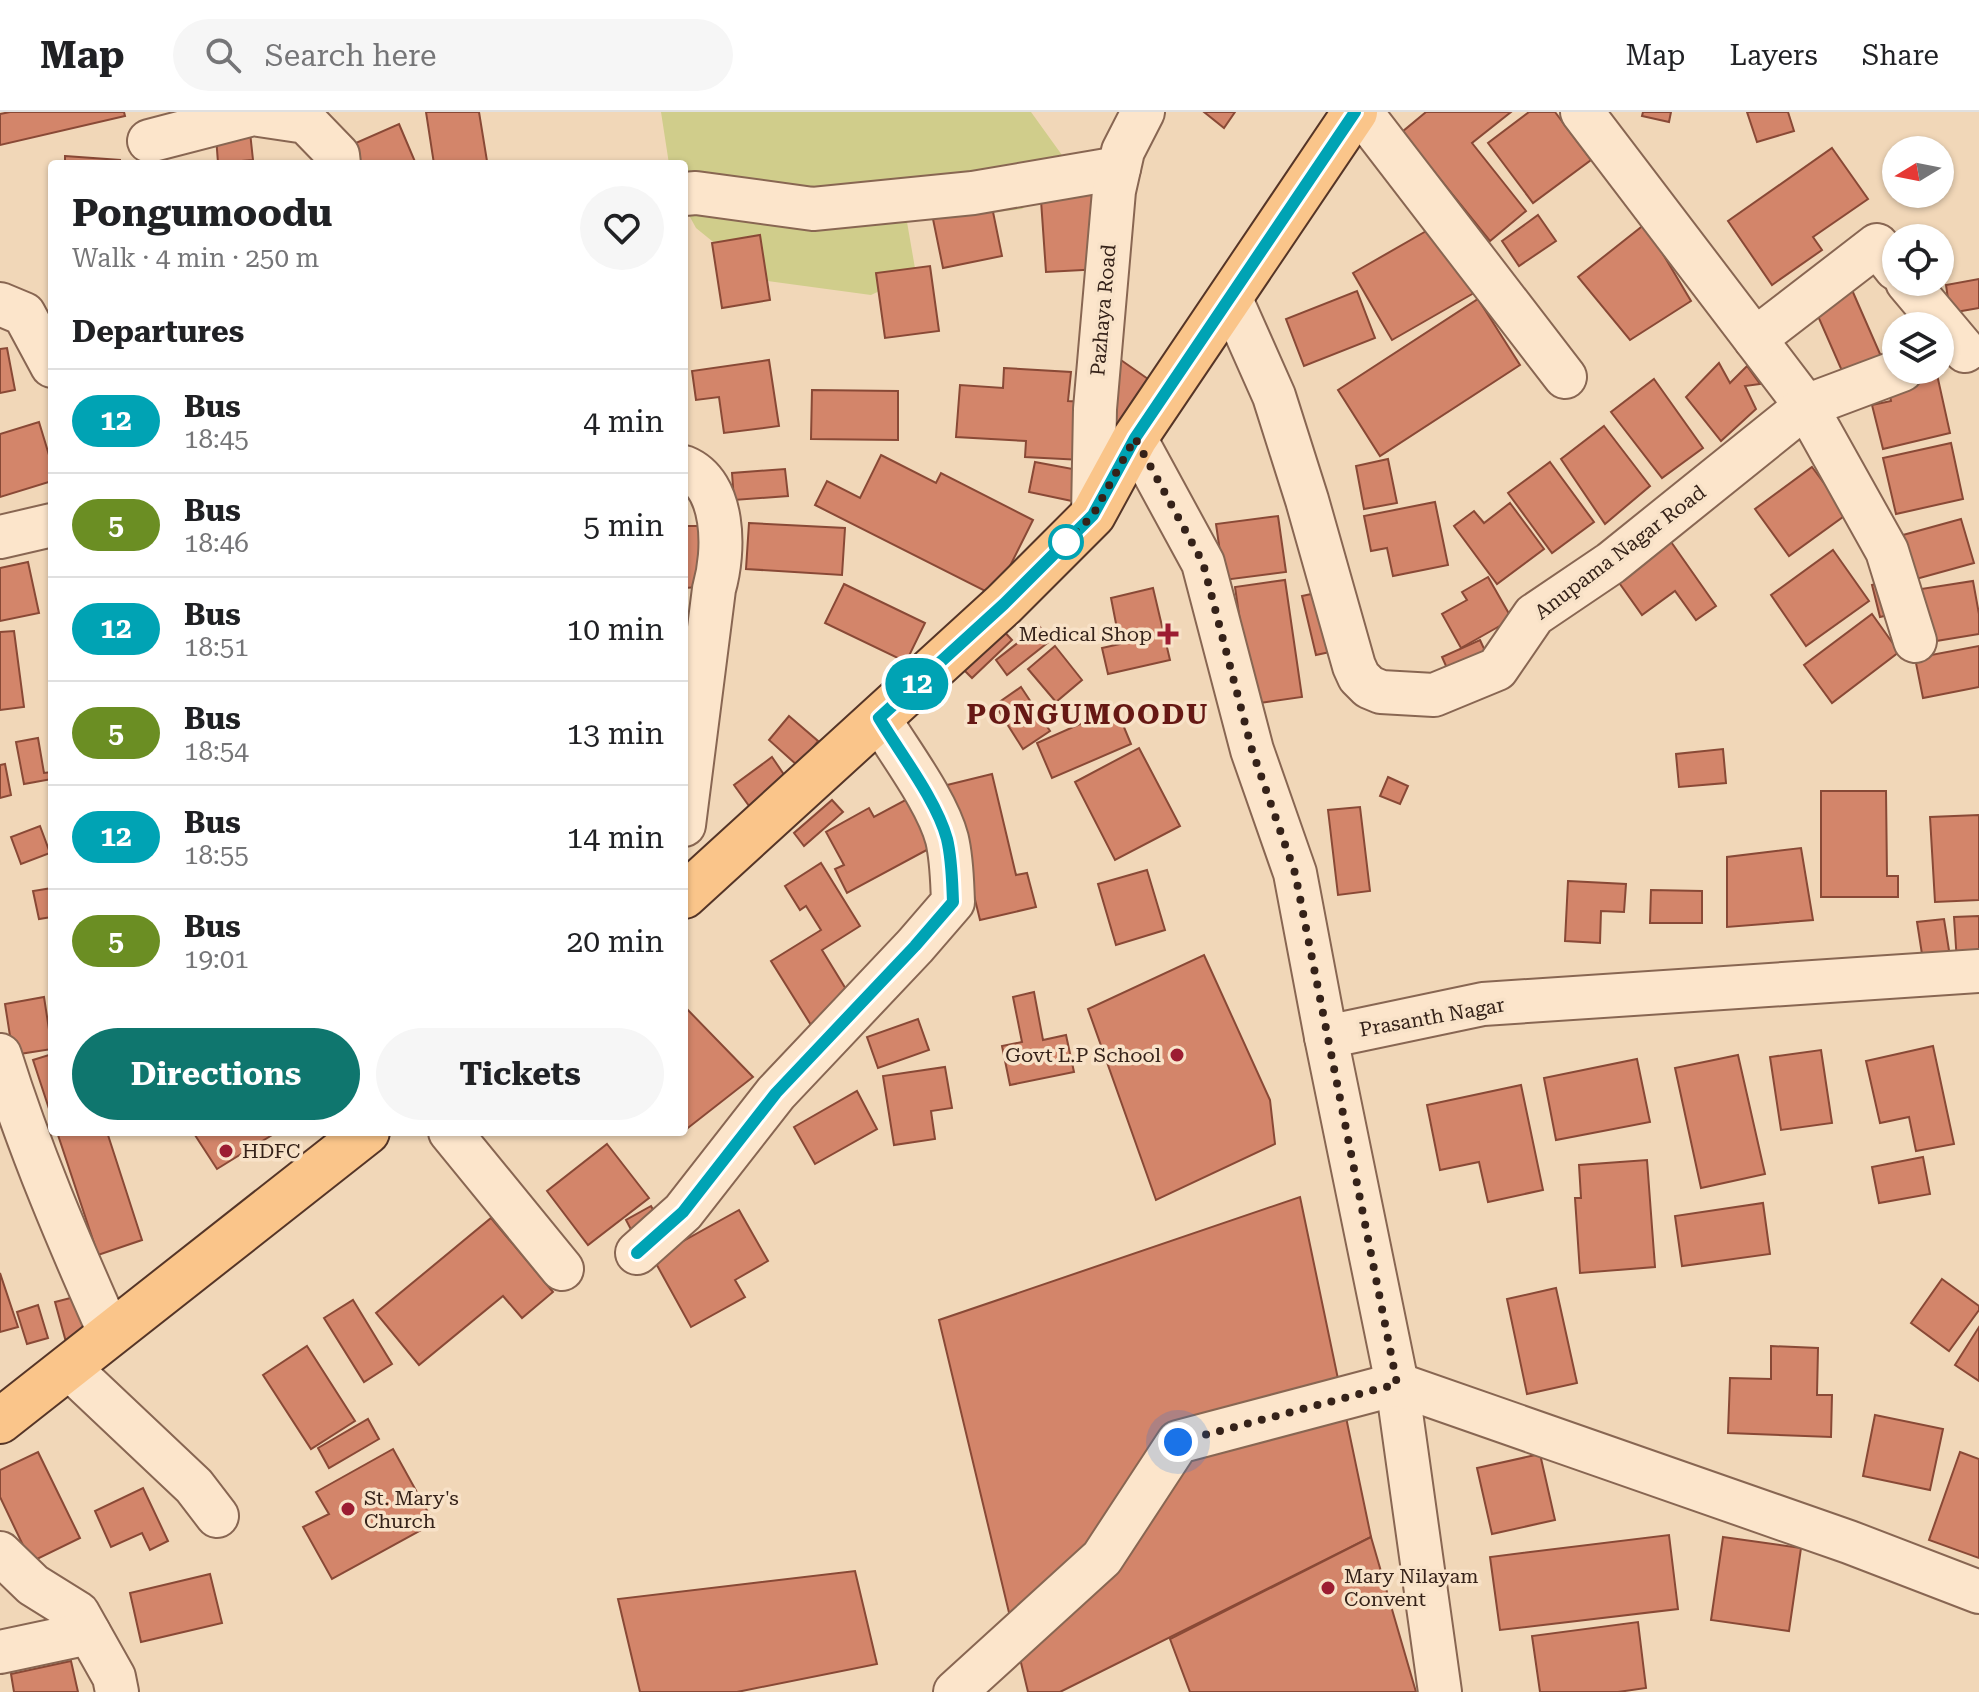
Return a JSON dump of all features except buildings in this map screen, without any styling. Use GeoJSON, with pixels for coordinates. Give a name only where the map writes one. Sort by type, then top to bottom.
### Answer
{"type":"FeatureCollection","features":[{"type":"Feature","properties":{"kind":"main road"},"geometry":{"type":"LineString","coordinates":[[688,892],[1004,604],[1093,515],[1135,438],[1358,112]]}},
{"type":"Feature","properties":{"kind":"main road"},"geometry":{"type":"LineString","coordinates":[[0,1421],[362,1136]]}},
{"type":"Feature","properties":{"kind":"street","name":"Pazhaya Road"},"geometry":{"type":"LineString","coordinates":[[1093,515],[1095,409],[1108,244],[1123,151],[1143,112]]}},
{"type":"Feature","properties":{"kind":"street"},"geometry":{"type":"LineString","coordinates":[[1358,112],[1565,377]]}},
{"type":"Feature","properties":{"kind":"street"},"geometry":{"type":"LineString","coordinates":[[1582,112],[1806,406],[1887,551],[1915,641]]}},
{"type":"Feature","properties":{"kind":"street"},"geometry":{"type":"LineString","coordinates":[[149,141],[253,114],[306,122],[338,155],[339,160]]}},
{"type":"Feature","properties":{"kind":"street"},"geometry":{"type":"LineString","coordinates":[[688,194],[813,209],[973,193],[1119,168]]}},
{"type":"Feature","properties":{"kind":"street"},"geometry":{"type":"LineString","coordinates":[[1755,339],[1877,245],[1882,251]]}},
{"type":"Feature","properties":{"kind":"street"},"geometry":{"type":"LineString","coordinates":[[1918,296],[1961,352]]}},
{"type":"Feature","properties":{"kind":"street","name":"Anupama Nagar Road"},"geometry":{"type":"LineString","coordinates":[[1230,297],[1274,396],[1354,666],[1369,687],[1381,692],[1434,695],[1497,669],[1534,615],[1611,563],[1806,406],[1882,378]]}},
{"type":"Feature","properties":{"kind":"street"},"geometry":{"type":"LineString","coordinates":[[25,308],[48,357]]}},
{"type":"Feature","properties":{"kind":"street"},"geometry":{"type":"LineString","coordinates":[[1135,438],[1203,563],[1252,750],[1295,873],[1397,1384],[1440,1692]]}},
{"type":"Feature","properties":{"kind":"street"},"geometry":{"type":"LineString","coordinates":[[688,469],[698,473],[718,507],[719,571],[699,589],[688,762]]}},
{"type":"Feature","properties":{"kind":"street"},"geometry":{"type":"LineString","coordinates":[[0,537],[48,526]]}},
{"type":"Feature","properties":{"kind":"street"},"geometry":{"type":"LineString","coordinates":[[637,1253],[683,1212],[776,1093],[953,902],[952,866],[946,835],[926,795],[879,718]]}},
{"type":"Feature","properties":{"kind":"street","name":"Prasanth Nagar"},"geometry":{"type":"LineString","coordinates":[[1326,1037],[1483,1004],[1979,971]]}},
{"type":"Feature","properties":{"kind":"street"},"geometry":{"type":"LineString","coordinates":[[0,1055],[17,1110],[57,1215],[110,1334]]}},
{"type":"Feature","properties":{"kind":"street"},"geometry":{"type":"LineString","coordinates":[[453,1136],[562,1269]]}},
{"type":"Feature","properties":{"kind":"street"},"geometry":{"type":"LineString","coordinates":[[68,1367],[194,1486],[217,1516]]}},
{"type":"Feature","properties":{"kind":"street"},"geometry":{"type":"LineString","coordinates":[[955,1692],[1102,1558],[1178,1442],[1397,1384],[1849,1542],[1979,1592]]}},
{"type":"Feature","properties":{"kind":"street"},"geometry":{"type":"LineString","coordinates":[[0,1553],[33,1585],[78,1613],[114,1677],[117,1692]]}},
{"type":"Feature","properties":{"kind":"street"},"geometry":{"type":"LineString","coordinates":[[0,1652],[89,1633]]}},
{"type":"Feature","properties":{"kind":"shaded area"},"geometry":{"type":"Polygon","coordinates":[[[661,112],[1031,112],[1072,169],[1022,209],[907,222],[916,274],[871,295],[760,280],[696,228],[688,213],[688,160],[668,160],[661,112]]]}},
{"type":"Feature","properties":{"kind":"bus line","name":"12"},"geometry":{"type":"LineString","coordinates":[[637,1253],[683,1212],[776,1093],[953,902],[952,866],[946,835],[926,795],[879,718],[1004,604],[1093,515],[1135,438],[1355,112]]}},
{"type":"Feature","properties":{"kind":"place","name":"Medical Shop"},"geometry":{"type":"Point","coordinates":[1168,634]}},
{"type":"Feature","properties":{"kind":"place","name":"Govt L.P School"},"geometry":{"type":"Point","coordinates":[1177,1055]}},
{"type":"Feature","properties":{"kind":"place","name":"HDFC"},"geometry":{"type":"Point","coordinates":[226,1151]}},
{"type":"Feature","properties":{"kind":"place","name":"St. Mary's Church"},"geometry":{"type":"Point","coordinates":[348,1509]}},
{"type":"Feature","properties":{"kind":"place","name":"Mary Nilayam Convent"},"geometry":{"type":"Point","coordinates":[1328,1588]}},
{"type":"Feature","properties":{"kind":"district","name":"PONGUMOODU"},"geometry":{"type":"Point","coordinates":[1088,714]}},
{"type":"Feature","properties":{"kind":"route"},"geometry":{"type":"LineString","coordinates":[[1066,542],[1093,515],[1135,438],[1203,563],[1252,750],[1295,873],[1397,1384],[1178,1442]]}}]}
